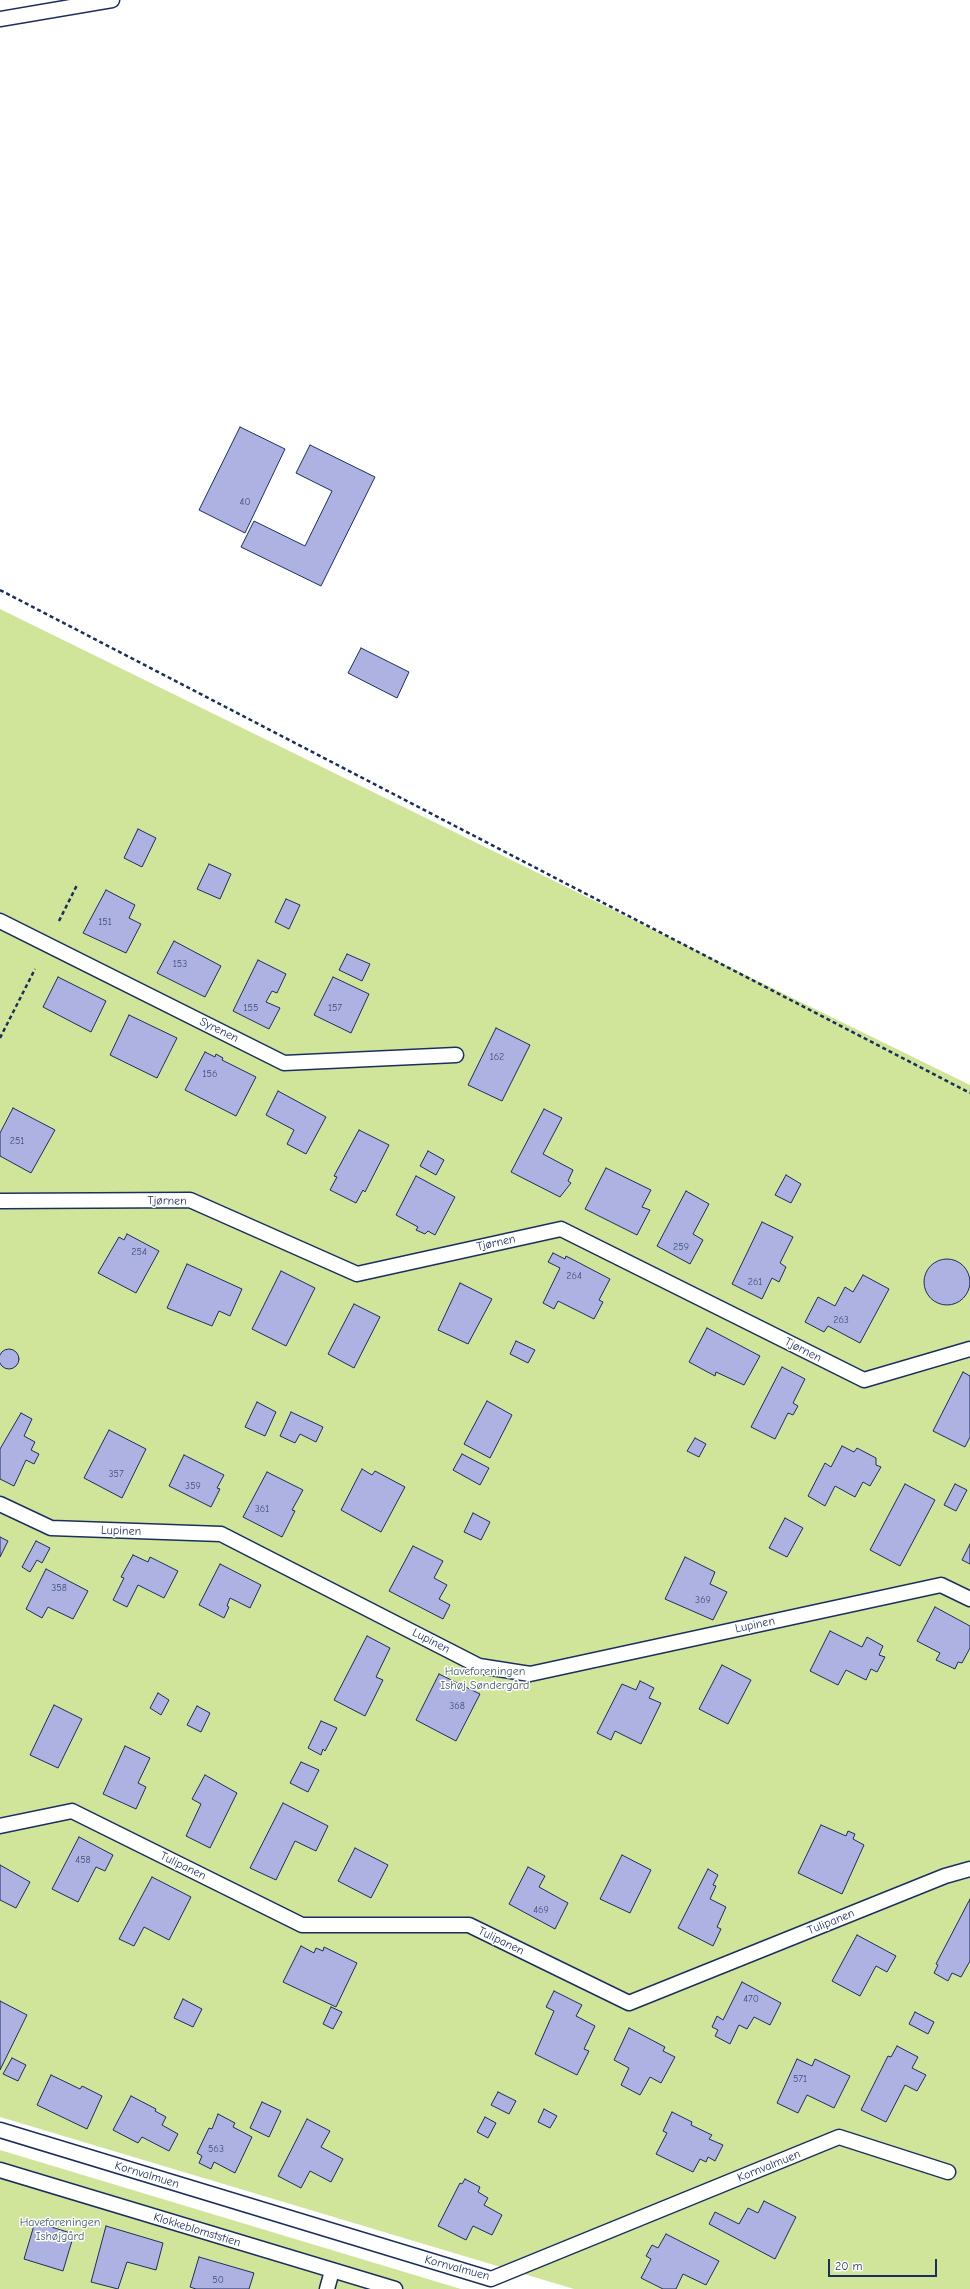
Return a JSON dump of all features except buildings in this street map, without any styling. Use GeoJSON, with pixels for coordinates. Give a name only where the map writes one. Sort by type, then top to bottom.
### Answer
{"type":"FeatureCollection","features":[{"type":"Feature","properties":{"kind":"lane"},"geometry":{"type":"LineString","coordinates":[[0,19],[112,0]]}},
{"type":"Feature","properties":{"kind":"lane","name":"Syrenen"},"geometry":{"type":"LineString","coordinates":[[0,921],[47,946],[284,1063],[456,1056]]}},
{"type":"Feature","properties":{"kind":"lane","name":"Tjørnen"},"geometry":{"type":"LineString","coordinates":[[0,1201],[190,1200],[357,1274],[561,1229],[864,1380],[970,1349]]}},
{"type":"Feature","properties":{"kind":"lane","name":"Lupinen"},"geometry":{"type":"LineString","coordinates":[[0,1504],[51,1528],[221,1534],[478,1666],[530,1674],[941,1585],[970,1599]]}},
{"type":"Feature","properties":{"kind":"lane","name":"Tulipanen"},"geometry":{"type":"LineString","coordinates":[[0,1826],[72,1811],[302,1925],[469,1925],[628,2003],[945,1876],[970,1869]]}},
{"type":"Feature","properties":{"kind":"lane","name":"Kornvalmuen"},"geometry":{"type":"LineString","coordinates":[[0,2130],[491,2279],[839,2137],[948,2172]]}},
{"type":"Feature","properties":{"kind":"lane","name":"Klokkeblomststien"},"geometry":{"type":"LineString","coordinates":[[0,2170],[395,2289]]}},
{"type":"Feature","properties":{"kind":"lane"},"geometry":{"type":"LineString","coordinates":[[327,2289],[332,2271]]}},
{"type":"Feature","properties":{"kind":"path"},"geometry":{"type":"LineString","coordinates":[[0,590],[970,1093]]}},
{"type":"Feature","properties":{"kind":"path"},"geometry":{"type":"LineString","coordinates":[[0,1038],[77,886]]}},
{"type":"Feature","properties":{"kind":"green space","name":"Haveforeningen Ishøj Søndergård"},"geometry":{"type":"Polygon","coordinates":[[[0,609],[970,1085],[970,2289],[574,2289],[0,2117],[0,609]]]}},
{"type":"Feature","properties":{"kind":"green space","name":"Haveforeningen Ishøjgård"},"geometry":{"type":"Polygon","coordinates":[[[0,2150],[461,2289],[0,2289],[0,2150]]]}}]}
